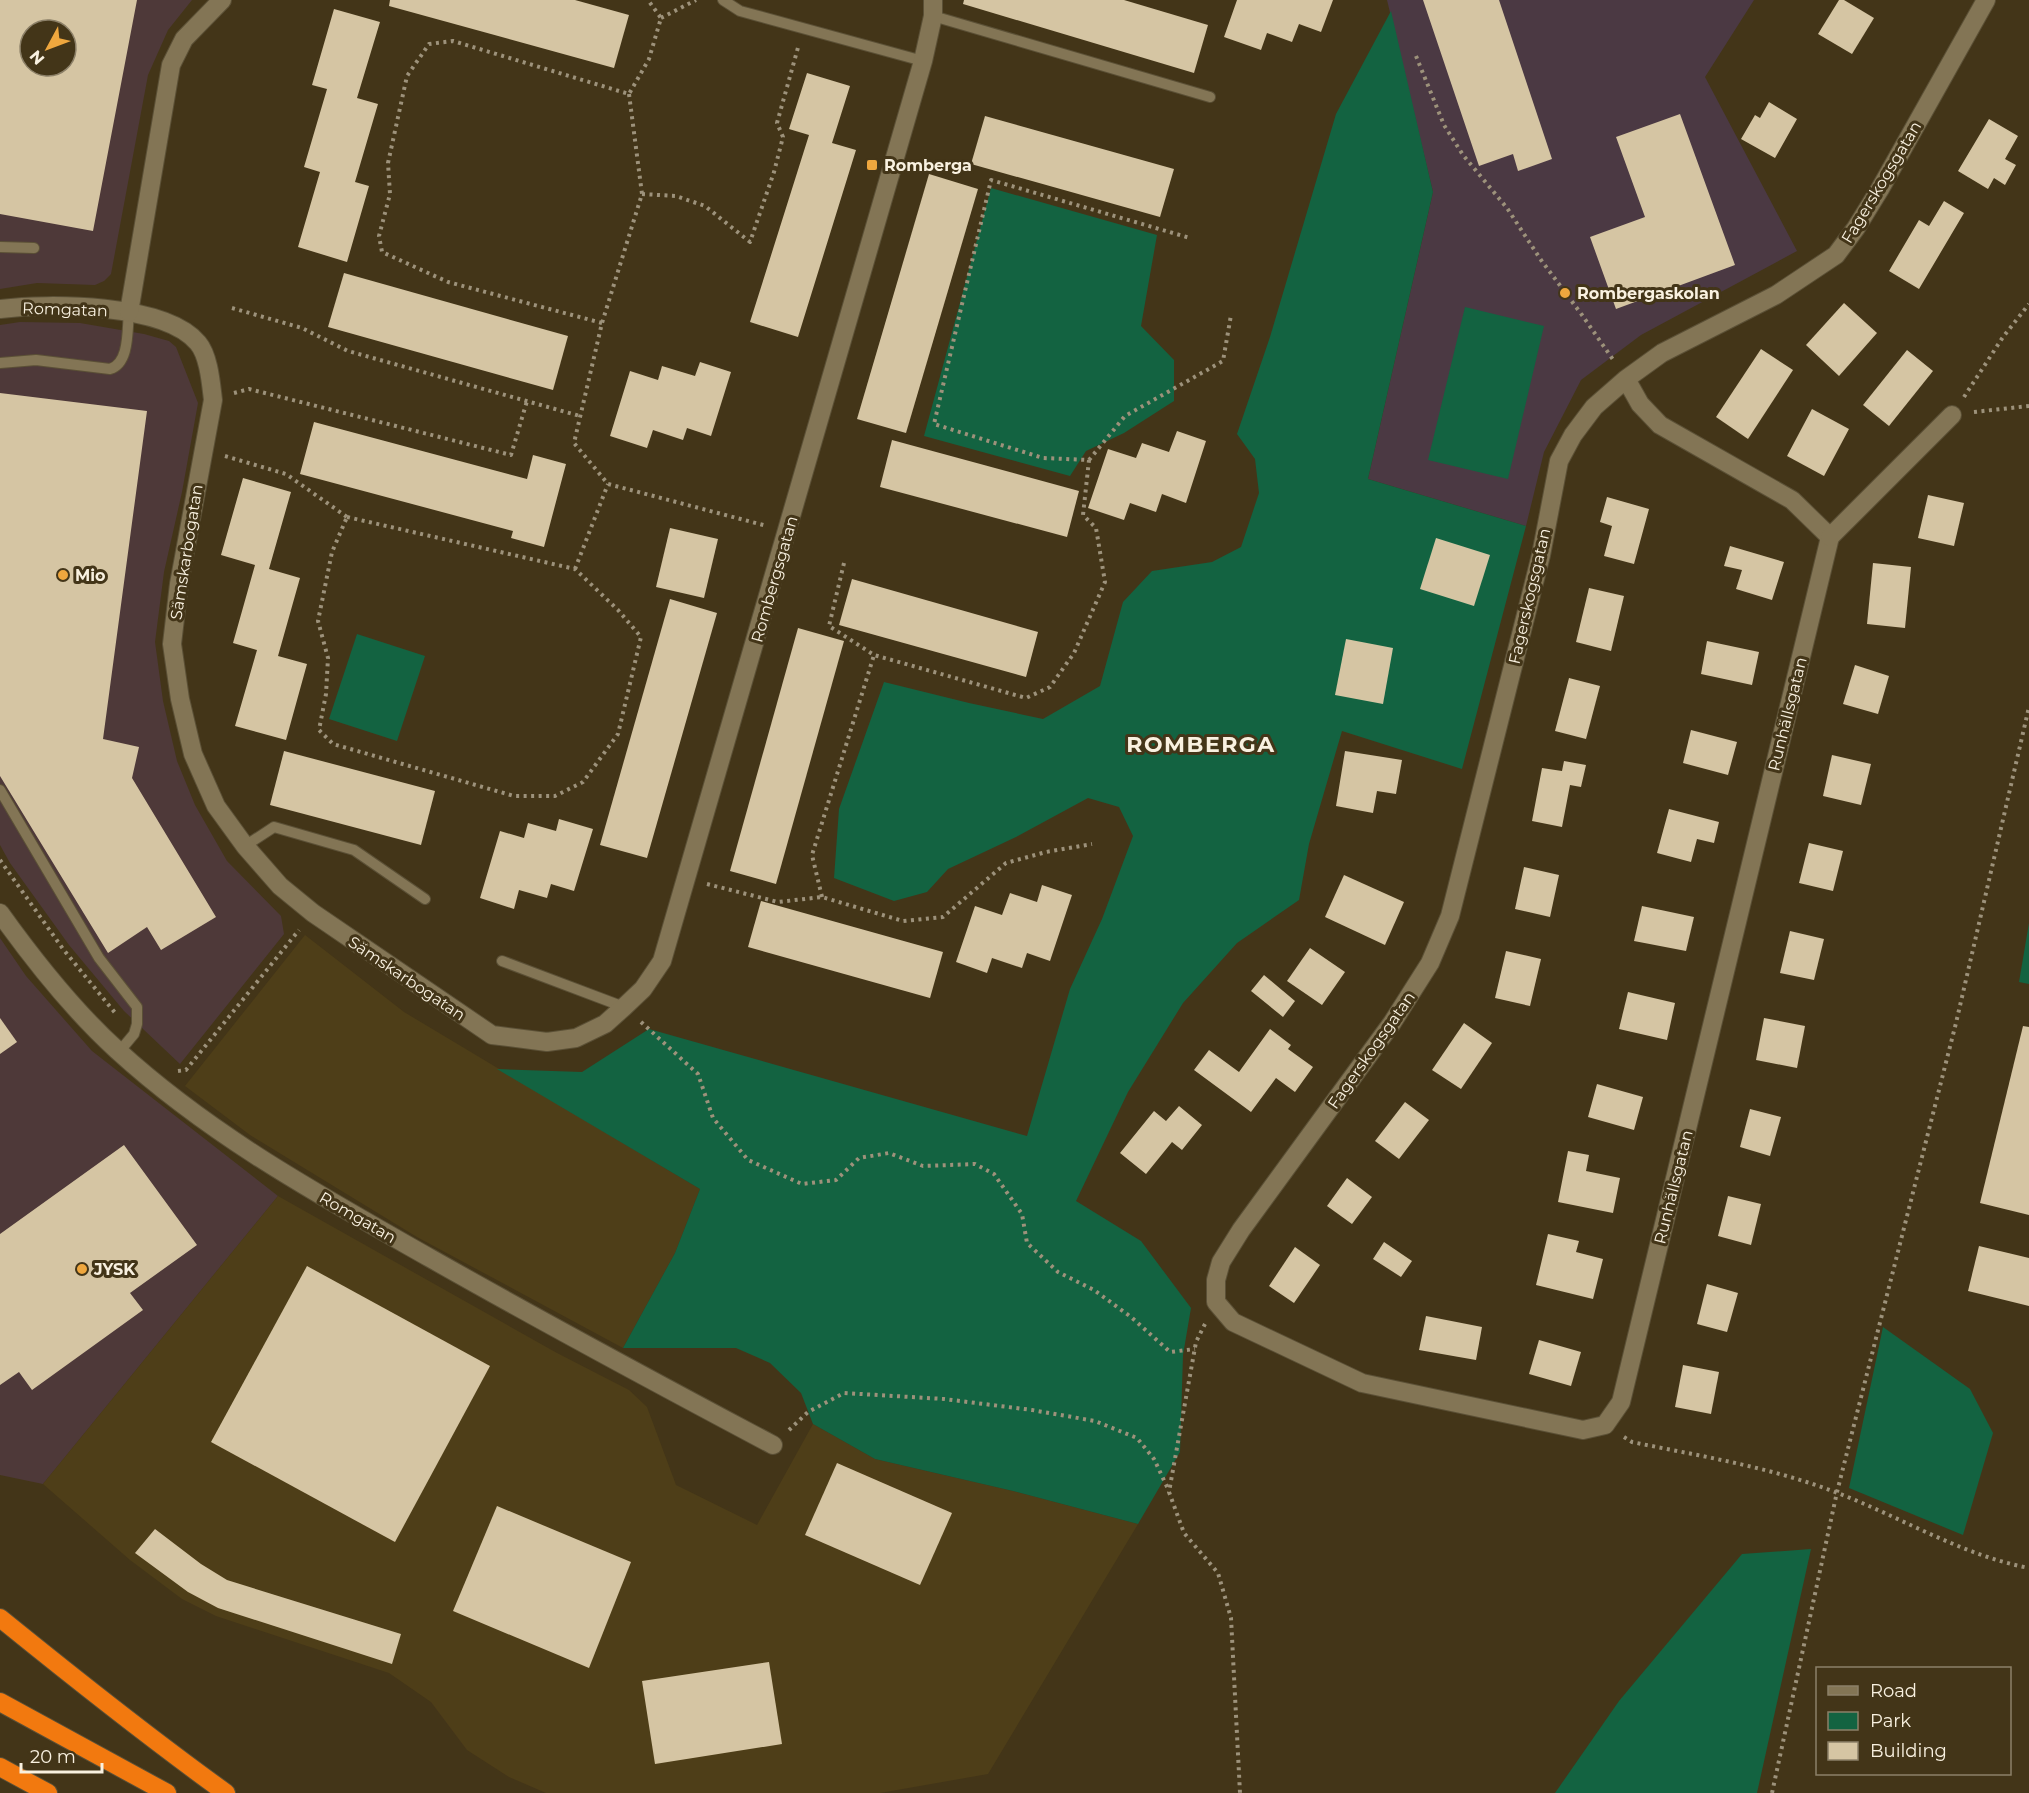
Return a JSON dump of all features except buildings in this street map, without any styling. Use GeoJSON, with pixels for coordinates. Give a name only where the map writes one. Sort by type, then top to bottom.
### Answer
{"type":"FeatureCollection","features":[{"type":"Feature","properties":{"kind":"highway"},"geometry":{"type":"LineString","coordinates":[[0,1617],[78,1682],[226,1793]]}},
{"type":"Feature","properties":{"kind":"highway"},"geometry":{"type":"LineString","coordinates":[[0,1702],[167,1793]]}},
{"type":"Feature","properties":{"kind":"highway"},"geometry":{"type":"LineString","coordinates":[[0,1767],[48,1793]]}},
{"type":"Feature","properties":{"kind":"highway"},"geometry":{"type":"LineString","coordinates":[[0,1781],[26,1793]]}},
{"type":"Feature","properties":{"kind":"street"},"geometry":{"type":"LineString","coordinates":[[129,312],[171,65],[183,39],[222,0]]}},
{"type":"Feature","properties":{"kind":"street","name":"Fagerskogsgatan"},"geometry":{"type":"LineString","coordinates":[[1216,1302],[1216,1280],[1221,1262],[1241,1230],[1392,1023],[1430,963],[1450,916],[1540,555],[1560,461],[1573,435],[1594,407],[1662,352],[1776,295],[1836,255],[1880,189],[1986,0]]}},
{"type":"Feature","properties":{"kind":"street","name":"Rombergsgatan"},"geometry":{"type":"LineString","coordinates":[[492,1035],[548,1042],[576,1038],[604,1024],[624,1007],[643,989],[662,961],[923,61],[933,8]]}},
{"type":"Feature","properties":{"kind":"street","name":"Romgatan"},"geometry":{"type":"LineString","coordinates":[[0,309],[35,305],[129,312]]}},
{"type":"Feature","properties":{"kind":"street","name":"Sämskarbogatan"},"geometry":{"type":"LineString","coordinates":[[129,312],[174,325],[199,343],[210,372],[213,400],[178,584],[172,644],[180,699],[193,754],[216,806],[245,846],[280,886],[313,913],[492,1035]]}},
{"type":"Feature","properties":{"kind":"street"},"geometry":{"type":"LineString","coordinates":[[1626,379],[1640,404],[1660,425],[1792,500],[1830,537],[1952,415]]}},
{"type":"Feature","properties":{"kind":"street","name":"Runhällsgatan"},"geometry":{"type":"LineString","coordinates":[[1605,1425],[1621,1402],[1830,537]]}},
{"type":"Feature","properties":{"kind":"street","name":"Romgatan"},"geometry":{"type":"LineString","coordinates":[[0,913],[39,967],[119,1052],[239,1145],[290,1178],[545,1323],[773,1445]]}},
{"type":"Feature","properties":{"kind":"street"},"geometry":{"type":"LineString","coordinates":[[1216,1302],[1233,1322],[1362,1383],[1583,1430],[1605,1425]]}},
{"type":"Feature","properties":{"kind":"lane"},"geometry":{"type":"LineString","coordinates":[[723,0],[741,11],[923,61]]}},
{"type":"Feature","properties":{"kind":"lane"},"geometry":{"type":"LineString","coordinates":[[933,8],[1210,97]]}},
{"type":"Feature","properties":{"kind":"lane"},"geometry":{"type":"LineString","coordinates":[[0,247],[34,248]]}},
{"type":"Feature","properties":{"kind":"lane"},"geometry":{"type":"LineString","coordinates":[[0,363],[36,360],[110,369],[116,367],[122,360],[129,312]]}},
{"type":"Feature","properties":{"kind":"lane"},"geometry":{"type":"LineString","coordinates":[[0,790],[99,958],[137,1007],[137,1024],[134,1034],[119,1052]]}},
{"type":"Feature","properties":{"kind":"lane"},"geometry":{"type":"LineString","coordinates":[[245,846],[274,827],[354,850],[425,899]]}},
{"type":"Feature","properties":{"kind":"lane"},"geometry":{"type":"LineString","coordinates":[[502,961],[624,1007]]}},
{"type":"Feature","properties":{"kind":"path"},"geometry":{"type":"LineString","coordinates":[[648,0],[661,18]]}},
{"type":"Feature","properties":{"kind":"path"},"geometry":{"type":"LineString","coordinates":[[696,0],[661,18],[649,59],[629,94],[642,194],[602,323],[574,443],[608,483],[788,531]]}},
{"type":"Feature","properties":{"kind":"path"},"geometry":{"type":"LineString","coordinates":[[642,194],[676,196],[705,206],[750,242],[774,172],[783,137],[777,123],[804,29]]}},
{"type":"Feature","properties":{"kind":"path"},"geometry":{"type":"LineString","coordinates":[[602,323],[448,282],[382,252],[379,236],[390,194],[388,163],[407,76],[429,44],[453,41],[629,94]]}},
{"type":"Feature","properties":{"kind":"path"},"geometry":{"type":"LineString","coordinates":[[1416,56],[1444,125],[1463,155],[1507,208],[1626,379]]}},
{"type":"Feature","properties":{"kind":"path"},"geometry":{"type":"LineString","coordinates":[[1089,460],[1043,458],[934,424],[990,180],[1190,238]]}},
{"type":"Feature","properties":{"kind":"path"},"geometry":{"type":"LineString","coordinates":[[1952,415],[2003,337],[2029,304]]}},
{"type":"Feature","properties":{"kind":"path"},"geometry":{"type":"LineString","coordinates":[[232,308],[302,328],[348,351],[580,417]]}},
{"type":"Feature","properties":{"kind":"path"},"geometry":{"type":"LineString","coordinates":[[844,563],[830,626],[874,655],[1026,698],[1050,687],[1074,653],[1105,582],[1096,528],[1083,515],[1089,460],[1125,416],[1223,361],[1231,315]]}},
{"type":"Feature","properties":{"kind":"path"},"geometry":{"type":"LineString","coordinates":[[213,400],[249,388],[511,455],[527,401]]}},
{"type":"Feature","properties":{"kind":"path"},"geometry":{"type":"LineString","coordinates":[[1952,415],[2029,406]]}},
{"type":"Feature","properties":{"kind":"path"},"geometry":{"type":"LineString","coordinates":[[204,449],[286,474],[347,517],[575,569],[618,610],[641,637],[618,734],[583,782],[555,796],[514,796],[333,744],[319,730],[326,694],[327,658],[318,621],[332,552],[347,517]]}},
{"type":"Feature","properties":{"kind":"path"},"geometry":{"type":"LineString","coordinates":[[575,569],[608,483]]}},
{"type":"Feature","properties":{"kind":"path"},"geometry":{"type":"LineString","coordinates":[[822,897],[812,855],[874,655]]}},
{"type":"Feature","properties":{"kind":"path"},"geometry":{"type":"LineString","coordinates":[[1772,1793],[1837,1492],[1956,1023],[2029,707]]}},
{"type":"Feature","properties":{"kind":"path"},"geometry":{"type":"LineString","coordinates":[[687,879],[778,902],[822,897],[903,921],[943,917],[1006,863],[1046,852],[1092,844]]}},
{"type":"Feature","properties":{"kind":"path"},"geometry":{"type":"LineString","coordinates":[[0,860],[63,949],[134,1034]]}},
{"type":"Feature","properties":{"kind":"path"},"geometry":{"type":"LineString","coordinates":[[171,1069],[186,1070],[313,913]]}},
{"type":"Feature","properties":{"kind":"path"},"geometry":{"type":"LineString","coordinates":[[624,1007],[698,1074],[713,1118],[748,1160],[802,1184],[836,1180],[859,1158],[889,1153],[923,1166],[975,1164],[994,1174],[1022,1214],[1027,1243],[1058,1272],[1094,1290],[1131,1317],[1170,1352],[1195,1349]]}},
{"type":"Feature","properties":{"kind":"path"},"geometry":{"type":"LineString","coordinates":[[1169,1492],[1196,1342],[1216,1302]]}},
{"type":"Feature","properties":{"kind":"path"},"geometry":{"type":"LineString","coordinates":[[773,1445],[808,1412],[844,1393],[944,1399],[1032,1410],[1095,1421],[1137,1438],[1154,1459],[1184,1533],[1218,1573],[1231,1618],[1240,1793]]}},
{"type":"Feature","properties":{"kind":"path"},"geometry":{"type":"LineString","coordinates":[[1605,1425],[1632,1442],[1796,1477],[1837,1492],[1999,1562],[2029,1568]]}},
{"type":"Feature","properties":{"kind":"shaded area"},"geometry":{"type":"Polygon","coordinates":[[[0,0],[192,0],[168,30],[148,75],[111,274],[104,281],[95,285],[37,283],[0,289],[0,0]]]}},
{"type":"Feature","properties":{"kind":"shaded area","name":"Rombergaskolan"},"geometry":{"type":"Polygon","coordinates":[[[1387,0],[1754,0],[1705,77],[1797,251],[1641,335],[1581,380],[1544,452],[1526,526],[1368,479],[1433,192],[1387,0]]]}},
{"type":"Feature","properties":{"kind":"shaded area"},"geometry":{"type":"Polygon","coordinates":[[[20,322],[80,323],[144,334],[169,341],[176,347],[198,403],[182,492],[164,572],[155,642],[163,701],[177,761],[195,805],[227,861],[281,916],[284,934],[180,1064],[124,1011],[69,945],[10,863],[0,845],[0,325],[20,322]]]}},
{"type":"Feature","properties":{"kind":"shaded area"},"geometry":{"type":"Polygon","coordinates":[[[305,935],[404,1012],[700,1189],[675,1253],[623,1348],[417,1237],[250,1135],[185,1086],[305,935]]]}},
{"type":"Feature","properties":{"kind":"shaded area"},"geometry":{"type":"Polygon","coordinates":[[[0,938],[26,976],[92,1051],[278,1196],[43,1484],[0,1475],[0,938]]]}},
{"type":"Feature","properties":{"kind":"shaded area"},"geometry":{"type":"Polygon","coordinates":[[[278,1196],[557,1353],[629,1390],[647,1407],[676,1485],[757,1525],[813,1424],[875,1459],[1013,1491],[1138,1524],[988,1774],[880,1793],[546,1793],[509,1777],[467,1750],[431,1702],[389,1673],[216,1616],[182,1599],[130,1560],[43,1484],[278,1196]]]}},
{"type":"Feature","properties":{"kind":"green space"},"geometry":{"type":"Polygon","coordinates":[[[1391,11],[1433,192],[1368,479],[1526,526],[1462,769],[1342,731],[1309,844],[1299,900],[1237,943],[1183,1003],[1128,1092],[1076,1201],[1141,1241],[1191,1308],[1183,1355],[1180,1452],[1138,1524],[1013,1491],[875,1459],[813,1424],[801,1393],[770,1363],[736,1348],[623,1348],[675,1253],[700,1189],[497,1069],[582,1072],[649,1029],[1027,1136],[1070,989],[1102,919],[1133,836],[1119,807],[1088,798],[1016,837],[948,869],[927,892],[894,901],[834,878],[839,809],[884,682],[1043,719],[1100,686],[1123,602],[1152,571],[1212,562],[1241,547],[1259,493],[1255,459],[1237,434],[1270,337],[1336,114],[1391,11]]]}},
{"type":"Feature","properties":{"kind":"green space"},"geometry":{"type":"Polygon","coordinates":[[[991,188],[1157,235],[1141,326],[1174,360],[1174,401],[1124,433],[1086,451],[1070,476],[924,436],[991,188]]]}},
{"type":"Feature","properties":{"kind":"green space"},"geometry":{"type":"Polygon","coordinates":[[[1465,307],[1544,326],[1508,479],[1428,460],[1465,307]]]}},
{"type":"Feature","properties":{"kind":"green space"},"geometry":{"type":"Polygon","coordinates":[[[357,634],[425,656],[397,741],[329,719],[357,634]]]}},
{"type":"Feature","properties":{"kind":"green space"},"geometry":{"type":"Polygon","coordinates":[[[2029,923],[2029,984],[2019,982],[2029,923]]]}},
{"type":"Feature","properties":{"kind":"green space"},"geometry":{"type":"Polygon","coordinates":[[[1883,1327],[1970,1389],[1993,1433],[1963,1535],[1849,1488],[1883,1327]]]}},
{"type":"Feature","properties":{"kind":"green space"},"geometry":{"type":"Polygon","coordinates":[[[1811,1549],[1757,1793],[1555,1793],[1619,1701],[1742,1554],[1811,1549]]]}},
{"type":"Feature","properties":{"kind":"place","name":"Romberga"},"geometry":{"type":"Point","coordinates":[872,165]}},
{"type":"Feature","properties":{"kind":"place","name":"Rombergaskolan"},"geometry":{"type":"Point","coordinates":[1565,293]}},
{"type":"Feature","properties":{"kind":"place","name":"Mio"},"geometry":{"type":"Point","coordinates":[63,575]}},
{"type":"Feature","properties":{"kind":"place","name":"JYSK"},"geometry":{"type":"Point","coordinates":[82,1269]}},
{"type":"Feature","properties":{"kind":"district","name":"ROMBERGA"},"geometry":{"type":"Point","coordinates":[1201,744]}}]}
